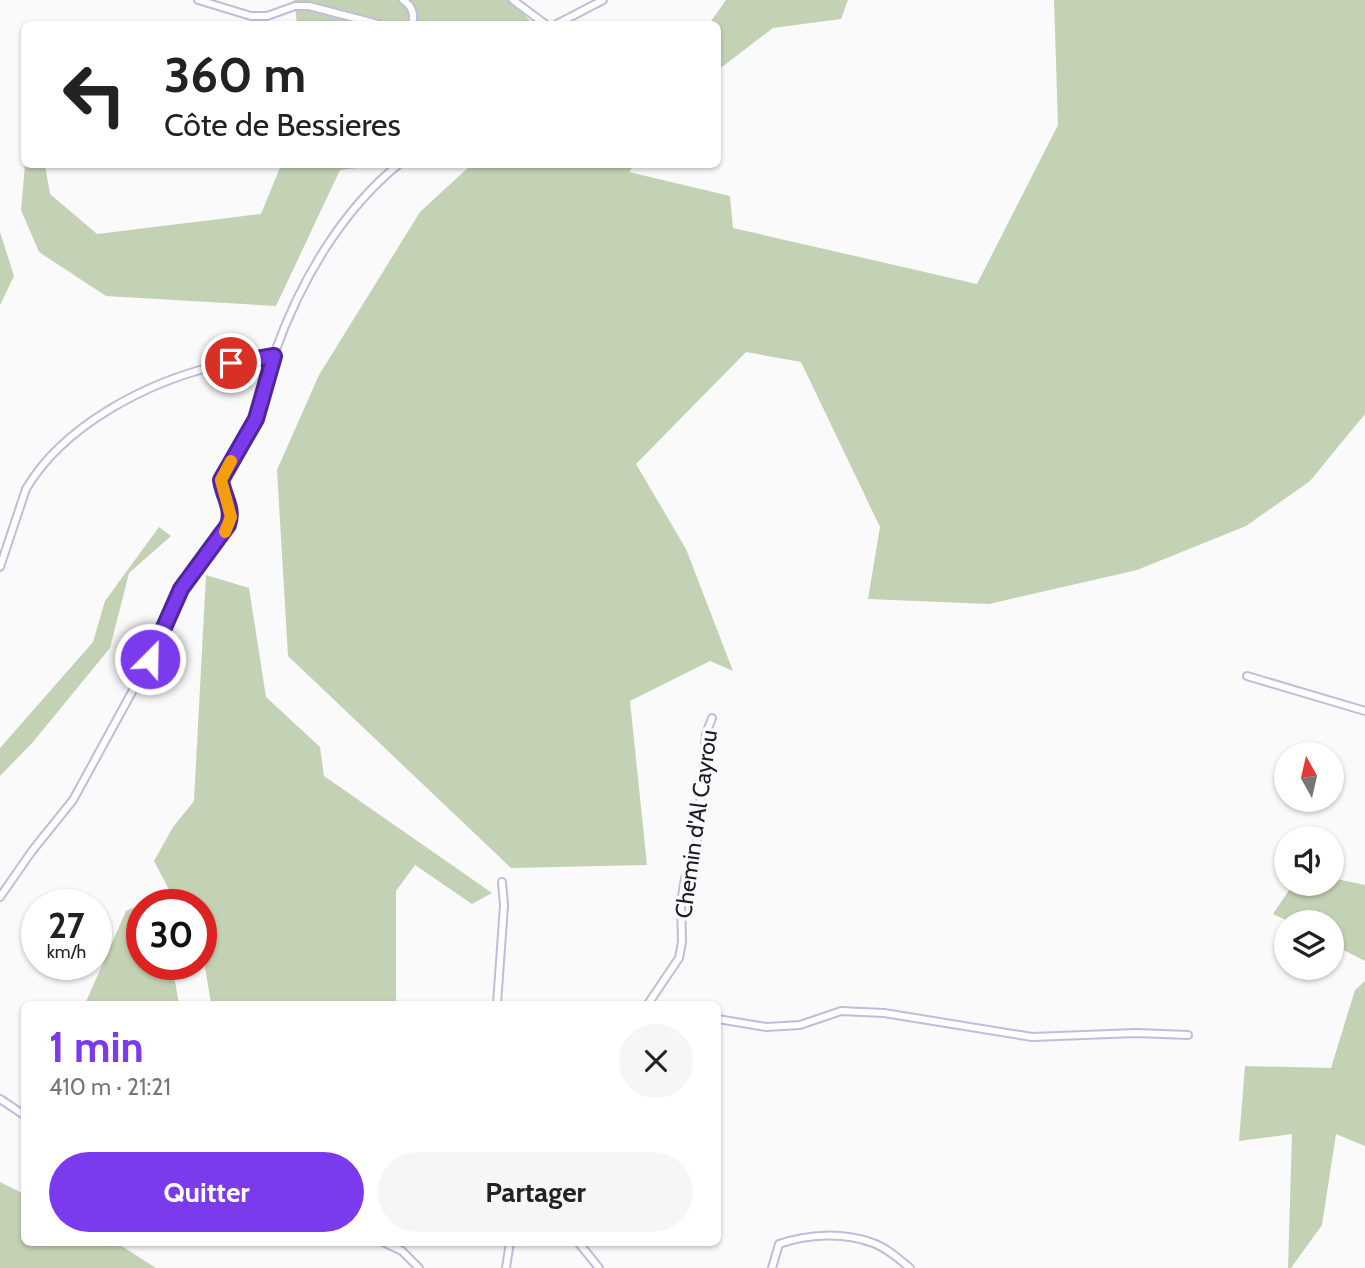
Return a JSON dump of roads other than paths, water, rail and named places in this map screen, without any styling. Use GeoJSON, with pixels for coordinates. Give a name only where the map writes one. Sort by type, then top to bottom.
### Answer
{"type":"FeatureCollection","features":[{"type":"Feature","properties":{"kind":"street"},"geometry":{"type":"LineString","coordinates":[[198,0],[251,16],[267,16],[295,6],[309,6],[366,21]]}},
{"type":"Feature","properties":{"kind":"street"},"geometry":{"type":"LineString","coordinates":[[403,0],[410,5],[412,21]]}},
{"type":"Feature","properties":{"kind":"street"},"geometry":{"type":"LineString","coordinates":[[513,0],[540,21]]}},
{"type":"Feature","properties":{"kind":"street"},"geometry":{"type":"LineString","coordinates":[[563,21],[603,0]]}},
{"type":"Feature","properties":{"kind":"street"},"geometry":{"type":"LineString","coordinates":[[0,897],[73,800],[150,659],[181,589],[228,525],[231,517],[221,480],[256,419],[288,316],[336,232],[360,201],[395,168]]}},
{"type":"Feature","properties":{"kind":"street"},"geometry":{"type":"LineString","coordinates":[[0,567],[26,489],[36,472],[53,453],[106,411],[148,390],[216,365],[274,356]]}},
{"type":"Feature","properties":{"kind":"street"},"geometry":{"type":"LineString","coordinates":[[1247,676],[1365,711]]}},
{"type":"Feature","properties":{"kind":"street","name":"Chemin d'Al Cayrou"},"geometry":{"type":"LineString","coordinates":[[650,1001],[679,958],[682,942],[681,903],[685,877],[695,863],[706,734],[712,718]]}},
{"type":"Feature","properties":{"kind":"street"},"geometry":{"type":"LineString","coordinates":[[497,1001],[504,905],[502,882]]}},
{"type":"Feature","properties":{"kind":"street"},"geometry":{"type":"LineString","coordinates":[[721,1019],[764,1026],[800,1025],[841,1011],[884,1013],[1032,1037],[1136,1033],[1188,1035]]}},
{"type":"Feature","properties":{"kind":"street"},"geometry":{"type":"LineString","coordinates":[[0,1099],[21,1113]]}},
{"type":"Feature","properties":{"kind":"street"},"geometry":{"type":"LineString","coordinates":[[772,1268],[779,1244],[796,1238],[827,1234],[872,1243],[890,1252],[910,1268]]}},
{"type":"Feature","properties":{"kind":"street"},"geometry":{"type":"LineString","coordinates":[[391,1246],[402,1251],[419,1268]]}},
{"type":"Feature","properties":{"kind":"street"},"geometry":{"type":"LineString","coordinates":[[506,1268],[509,1246]]}},
{"type":"Feature","properties":{"kind":"street"},"geometry":{"type":"LineString","coordinates":[[581,1246],[599,1268]]}}]}
